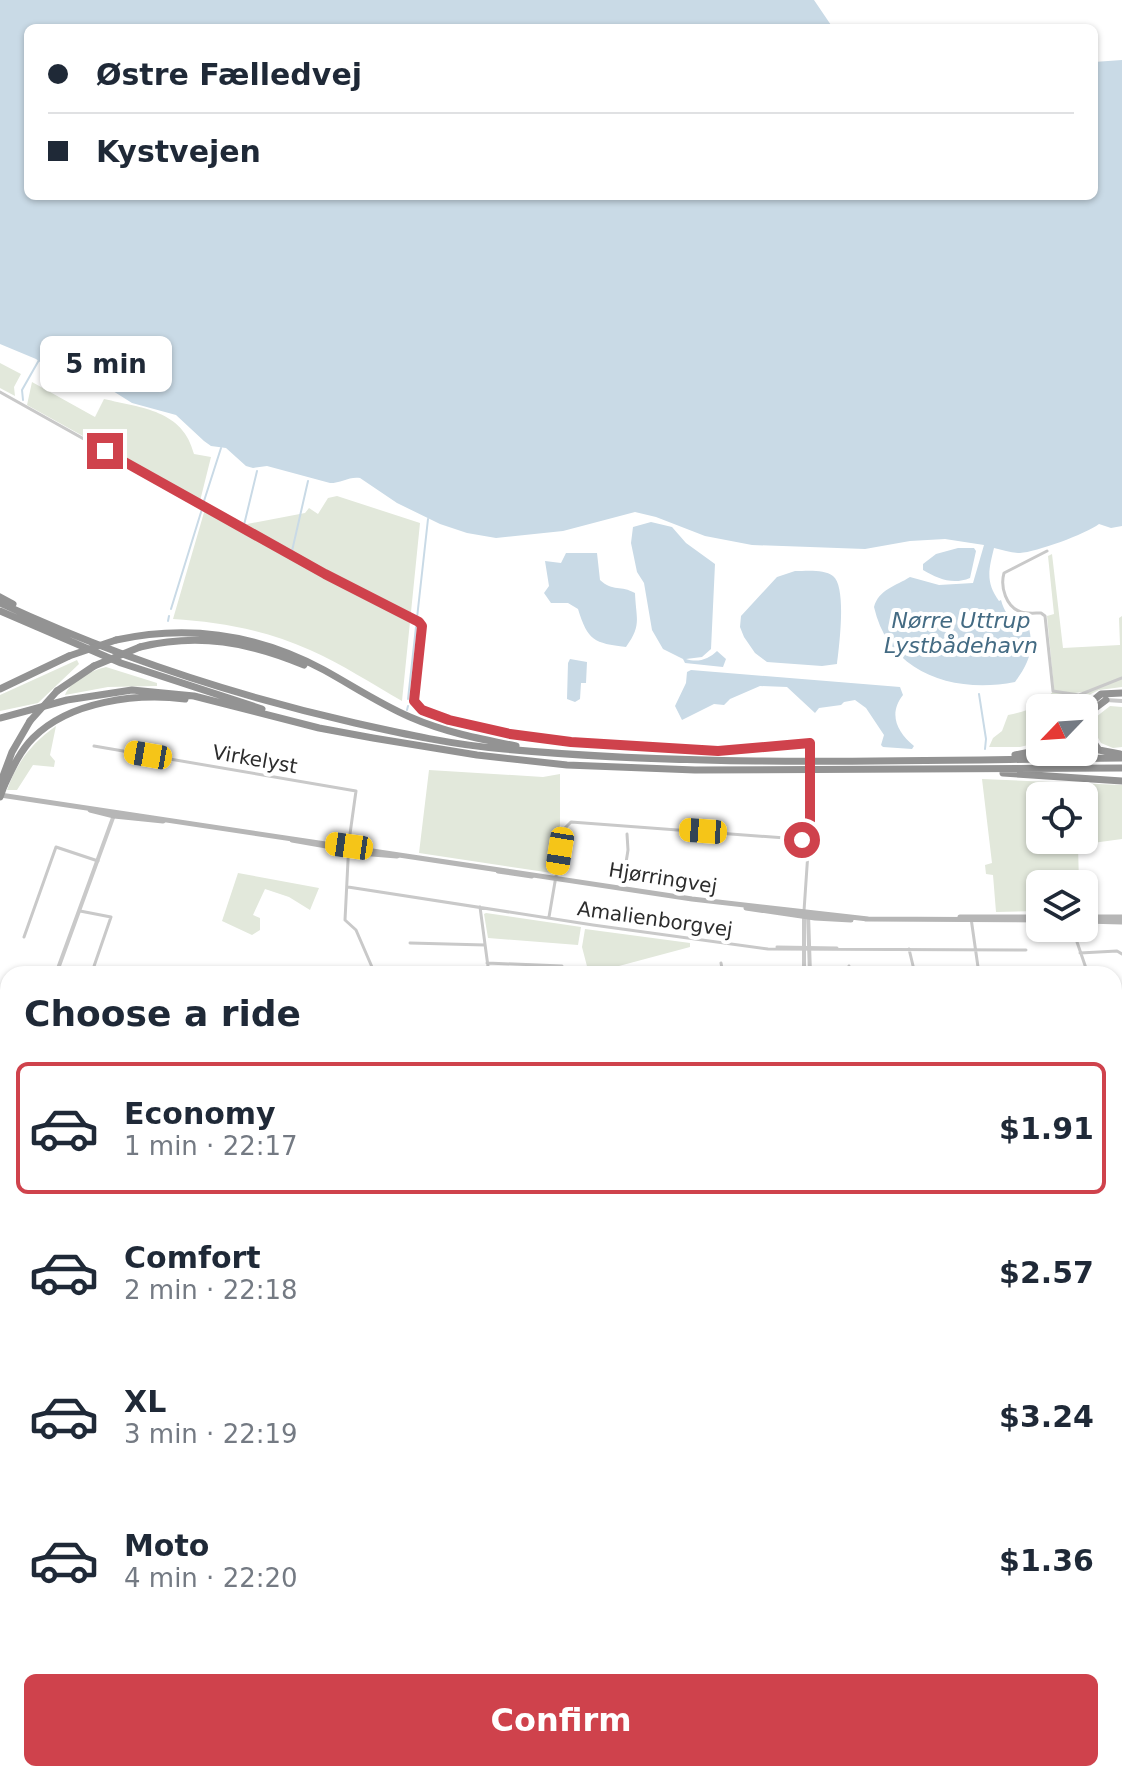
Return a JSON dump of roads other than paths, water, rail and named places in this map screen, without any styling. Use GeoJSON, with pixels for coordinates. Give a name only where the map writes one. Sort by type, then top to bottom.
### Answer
{"type":"FeatureCollection","features":[{"type":"Feature","properties":{"kind":"highway"},"geometry":{"type":"LineString","coordinates":[[0,600],[79,638],[157,668],[277,705],[428,739],[654,759],[1122,756]]}},
{"type":"Feature","properties":{"kind":"highway"},"geometry":{"type":"LineString","coordinates":[[0,613],[133,667],[233,701],[373,738]]}},
{"type":"Feature","properties":{"kind":"highway"},"geometry":{"type":"LineString","coordinates":[[0,689],[69,656],[116,640],[187,631],[233,636],[287,652],[411,718],[453,733],[538,751]]}},
{"type":"Feature","properties":{"kind":"highway"},"geometry":{"type":"LineString","coordinates":[[0,796],[12,752],[30,721],[57,691],[94,666],[140,647],[195,639],[229,642],[273,652],[367,695]]}},
{"type":"Feature","properties":{"kind":"highway"},"geometry":{"type":"LineString","coordinates":[[0,718],[67,700],[132,690],[194,696],[319,728]]}},
{"type":"Feature","properties":{"kind":"highway"},"geometry":{"type":"LineString","coordinates":[[1098,696],[1122,693]]}},
{"type":"Feature","properties":{"kind":"highway"},"geometry":{"type":"LineString","coordinates":[[1,786],[25,747],[44,729],[75,712],[106,703],[154,697],[180,699],[319,728],[477,755],[616,768],[1122,768]]}},
{"type":"Feature","properties":{"kind":"highway"},"geometry":{"type":"LineString","coordinates":[[1106,700],[1090,712],[1087,733],[1099,750],[1122,756]]}},
{"type":"Feature","properties":{"kind":"highway"},"geometry":{"type":"LineString","coordinates":[[837,760],[1026,753]]}},
{"type":"Feature","properties":{"kind":"highway"},"geometry":{"type":"LineString","coordinates":[[885,770],[1122,781]]}},
{"type":"Feature","properties":{"kind":"main road","name":"Hjørringvej"},"geometry":{"type":"LineString","coordinates":[[0,796],[280,837],[310,845],[486,867],[514,875],[537,875],[737,905],[763,912],[868,919],[1026,918]]}},
{"type":"Feature","properties":{"kind":"main road"},"geometry":{"type":"LineString","coordinates":[[1098,919],[1122,920]]}},
{"type":"Feature","properties":{"kind":"street"},"geometry":{"type":"LineString","coordinates":[[0,392],[314,568],[418,621],[422,626],[414,701],[417,707],[436,717],[510,734],[598,744],[718,751],[810,743],[810,829],[806,842],[807,966]]}},
{"type":"Feature","properties":{"kind":"street"},"geometry":{"type":"LineString","coordinates":[[1047,551],[1004,573],[1002,582],[1011,605],[1021,612],[1045,616],[1053,691],[1079,695],[1122,678]]}},
{"type":"Feature","properties":{"kind":"street"},"geometry":{"type":"LineString","coordinates":[[1106,700],[1122,701]]}},
{"type":"Feature","properties":{"kind":"street","name":"Virkelyst"},"geometry":{"type":"LineString","coordinates":[[94,746],[356,791],[349,848]]}},
{"type":"Feature","properties":{"kind":"street"},"geometry":{"type":"LineString","coordinates":[[59,966],[115,813]]}},
{"type":"Feature","properties":{"kind":"street","name":"Amalienborgvej"},"geometry":{"type":"LineString","coordinates":[[549,917],[564,829],[571,822],[806,842]]}},
{"type":"Feature","properties":{"kind":"street"},"geometry":{"type":"LineString","coordinates":[[622,888],[628,850],[627,834]]}},
{"type":"Feature","properties":{"kind":"street"},"geometry":{"type":"LineString","coordinates":[[24,937],[56,847],[98,861]]}},
{"type":"Feature","properties":{"kind":"street"},"geometry":{"type":"LineString","coordinates":[[349,848],[345,920],[356,930],[372,966]]}},
{"type":"Feature","properties":{"kind":"street","name":"Amalienborgvej"},"geometry":{"type":"LineString","coordinates":[[348,887],[758,947],[1026,950]]}},
{"type":"Feature","properties":{"kind":"street"},"geometry":{"type":"LineString","coordinates":[[480,907],[488,966]]}},
{"type":"Feature","properties":{"kind":"street"},"geometry":{"type":"LineString","coordinates":[[80,911],[111,917],[94,966]]}},
{"type":"Feature","properties":{"kind":"street"},"geometry":{"type":"LineString","coordinates":[[972,918],[977,966]]}},
{"type":"Feature","properties":{"kind":"street"},"geometry":{"type":"LineString","coordinates":[[1078,942],[1085,966]]}},
{"type":"Feature","properties":{"kind":"street"},"geometry":{"type":"LineString","coordinates":[[410,943],[485,945]]}},
{"type":"Feature","properties":{"kind":"street"},"geometry":{"type":"LineString","coordinates":[[909,949],[913,966]]}},
{"type":"Feature","properties":{"kind":"street"},"geometry":{"type":"LineString","coordinates":[[1080,953],[1117,951],[1122,954]]}},
{"type":"Feature","properties":{"kind":"street"},"geometry":{"type":"LineString","coordinates":[[487,963],[562,966]]}},
{"type":"Feature","properties":{"kind":"water","name":"Nørre Uttrup Lystbådehavn"},"geometry":{"type":"Polygon","coordinates":[[[0,0],[814,0],[830,24],[24,24],[24,200],[1098,200],[1098,62],[1122,60],[1122,526],[1111,528],[1099,524],[1073,537],[1027,552],[994,548],[990,569],[992,588],[1010,617],[1028,625],[1030,633],[1031,648],[1027,662],[1015,682],[969,685],[927,674],[909,663],[894,648],[882,630],[874,607],[884,592],[910,577],[939,585],[973,583],[984,545],[945,539],[865,549],[752,545],[705,536],[635,512],[563,531],[496,538],[467,533],[397,503],[360,478],[330,483],[267,466],[246,466],[226,448],[211,446],[204,441],[176,415],[132,403],[105,386],[87,386],[0,344],[0,0]]]}},
{"type":"Feature","properties":{"kind":"water"},"geometry":{"type":"Polygon","coordinates":[[[651,522],[672,527],[686,543],[715,564],[711,649],[702,657],[686,659],[703,660],[717,651],[726,659],[723,667],[685,663],[663,649],[652,630],[644,583],[637,572],[631,543],[633,527],[651,522]]]}},
{"type":"Feature","properties":{"kind":"water"},"geometry":{"type":"Polygon","coordinates":[[[958,548],[974,548],[976,551],[970,578],[946,580],[923,570],[923,564],[936,554],[958,548]]]}},
{"type":"Feature","properties":{"kind":"water"},"geometry":{"type":"Polygon","coordinates":[[[566,553],[597,553],[600,580],[609,586],[635,593],[636,627],[626,647],[599,642],[585,628],[578,609],[568,603],[551,603],[544,593],[549,586],[545,561],[561,563],[566,553]]]}},
{"type":"Feature","properties":{"kind":"water"},"geometry":{"type":"Polygon","coordinates":[[[795,571],[825,572],[837,582],[841,618],[837,664],[822,666],[767,662],[755,653],[744,637],[740,627],[741,616],[777,577],[795,571]]]}},
{"type":"Feature","properties":{"kind":"water"},"geometry":{"type":"Polygon","coordinates":[[[570,659],[587,662],[586,683],[581,683],[580,699],[575,702],[567,699],[570,659]]]}},
{"type":"Feature","properties":{"kind":"water"},"geometry":{"type":"Polygon","coordinates":[[[687,672],[900,687],[903,695],[896,709],[896,722],[914,746],[912,749],[883,747],[884,735],[866,708],[855,700],[819,708],[815,713],[787,687],[760,686],[730,699],[724,705],[714,704],[682,720],[675,706],[686,683],[687,672]]]}},
{"type":"Feature","properties":{"kind":"waterway"},"geometry":{"type":"LineString","coordinates":[[23,400],[22,390],[39,360]]}},
{"type":"Feature","properties":{"kind":"waterway"},"geometry":{"type":"LineString","coordinates":[[204,501],[221,448]]}},
{"type":"Feature","properties":{"kind":"waterway"},"geometry":{"type":"LineString","coordinates":[[244,525],[257,471]]}},
{"type":"Feature","properties":{"kind":"waterway"},"geometry":{"type":"LineString","coordinates":[[292,551],[308,481]]}},
{"type":"Feature","properties":{"kind":"waterway"},"geometry":{"type":"LineString","coordinates":[[171,609],[202,509]]}},
{"type":"Feature","properties":{"kind":"waterway"},"geometry":{"type":"LineString","coordinates":[[408,699],[428,519]]}},
{"type":"Feature","properties":{"kind":"waterway"},"geometry":{"type":"LineString","coordinates":[[168,621],[169,616]]}},
{"type":"Feature","properties":{"kind":"waterway"},"geometry":{"type":"LineString","coordinates":[[979,694],[985,749]]}},
{"type":"Feature","properties":{"kind":"waterway"},"geometry":{"type":"LineString","coordinates":[[407,710],[408,706]]}}]}
